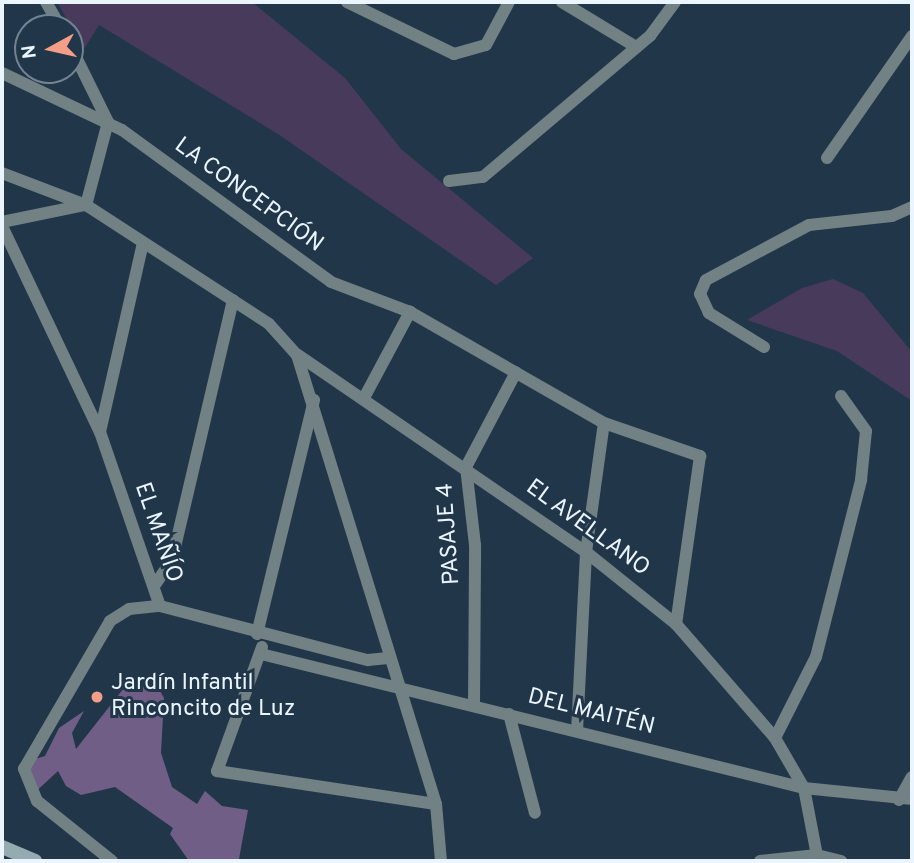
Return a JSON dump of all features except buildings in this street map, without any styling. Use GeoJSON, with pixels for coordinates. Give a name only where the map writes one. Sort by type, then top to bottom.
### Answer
{"type":"FeatureCollection","features":[{"type":"Feature","properties":{"kind":"street"},"geometry":{"type":"LineString","coordinates":[[347,2],[371,19],[454,54],[486,45],[509,2]]}},
{"type":"Feature","properties":{"kind":"street"},"geometry":{"type":"LineString","coordinates":[[562,2],[636,47]]}},
{"type":"Feature","properties":{"kind":"street"},"geometry":{"type":"LineString","coordinates":[[449,181],[482,177],[636,47],[675,2]]}},
{"type":"Feature","properties":{"kind":"street"},"geometry":{"type":"LineString","coordinates":[[827,158],[912,36]]}},
{"type":"Feature","properties":{"kind":"street","name":"LA CONCEPCIÓN"},"geometry":{"type":"LineString","coordinates":[[2,73],[73,111],[108,122],[331,282],[410,312],[604,423],[699,456],[676,624]]}},
{"type":"Feature","properties":{"kind":"street"},"geometry":{"type":"LineString","coordinates":[[2,224],[86,205],[108,122],[84,73]]}},
{"type":"Feature","properties":{"kind":"street","name":"EL AVELLANO"},"geometry":{"type":"LineString","coordinates":[[2,173],[86,205],[269,324],[298,355],[466,467],[586,552],[676,624],[775,738],[804,788],[818,858]]}},
{"type":"Feature","properties":{"kind":"street"},"geometry":{"type":"LineString","coordinates":[[764,347],[709,313],[700,294],[706,280],[809,225],[892,216],[912,207]]}},
{"type":"Feature","properties":{"kind":"street","name":"EL MAÑÍO"},"geometry":{"type":"LineString","coordinates":[[2,224],[100,432],[160,606],[129,609],[110,621],[24,769],[37,801],[112,861]]}},
{"type":"Feature","properties":{"kind":"street"},"geometry":{"type":"LineString","coordinates":[[100,432],[143,243]]}},
{"type":"Feature","properties":{"kind":"street"},"geometry":{"type":"LineString","coordinates":[[154,586],[172,560],[233,300]]}},
{"type":"Feature","properties":{"kind":"street"},"geometry":{"type":"LineString","coordinates":[[364,398],[410,312]]}},
{"type":"Feature","properties":{"kind":"street","name":"EL AVELLANO"},"geometry":{"type":"LineString","coordinates":[[298,355],[314,397],[388,658],[436,804],[441,861]]}},
{"type":"Feature","properties":{"kind":"street","name":"PASAJE 4"},"geometry":{"type":"LineString","coordinates":[[474,704],[475,545],[466,467],[516,372]]}},
{"type":"Feature","properties":{"kind":"street"},"geometry":{"type":"LineString","coordinates":[[775,738],[816,657],[861,480],[866,431],[841,396]]}},
{"type":"Feature","properties":{"kind":"street"},"geometry":{"type":"LineString","coordinates":[[314,397],[261,635],[261,654],[217,771],[378,800],[436,804]]}},
{"type":"Feature","properties":{"kind":"street"},"geometry":{"type":"LineString","coordinates":[[577,731],[586,552],[604,423]]}},
{"type":"Feature","properties":{"kind":"street"},"geometry":{"type":"LineString","coordinates":[[160,606],[261,635],[369,660],[388,658]]}},
{"type":"Feature","properties":{"kind":"street","name":"DEL MAITÉN"},"geometry":{"type":"LineString","coordinates":[[261,654],[400,690],[474,704],[804,788],[906,800]]}},
{"type":"Feature","properties":{"kind":"street"},"geometry":{"type":"LineString","coordinates":[[509,714],[536,813]]}},
{"type":"Feature","properties":{"kind":"street"},"geometry":{"type":"LineString","coordinates":[[906,800],[912,777]]}},
{"type":"Feature","properties":{"kind":"street"},"geometry":{"type":"LineString","coordinates":[[2,847],[35,861]]}},
{"type":"Feature","properties":{"kind":"street"},"geometry":{"type":"LineString","coordinates":[[760,861],[818,858],[841,861]]}},
{"type":"Feature","properties":{"kind":"shaded area"},"geometry":{"type":"Polygon","coordinates":[[[57,2],[252,2],[345,78],[401,149],[533,258],[496,285],[278,134],[99,25],[84,49],[84,14],[64,14],[57,2]]]}},
{"type":"Feature","properties":{"kind":"shaded area"},"geometry":{"type":"Polygon","coordinates":[[[833,279],[863,293],[912,352],[912,401],[837,351],[747,320],[802,288],[833,279]]]}},
{"type":"Feature","properties":{"kind":"shaded area"},"geometry":{"type":"Polygon","coordinates":[[[154,680],[164,698],[161,753],[172,787],[197,804],[205,791],[222,806],[248,810],[239,859],[246,861],[189,861],[170,834],[173,828],[115,787],[81,795],[66,786],[58,771],[30,797],[23,775],[32,760],[45,756],[59,728],[84,711],[72,733],[76,749],[124,688],[154,680]]]}},
{"type":"Feature","properties":{"kind":"place","name":"Jardín Infantil Rinconcito de Luz"},"geometry":{"type":"Point","coordinates":[97,697]}}]}
